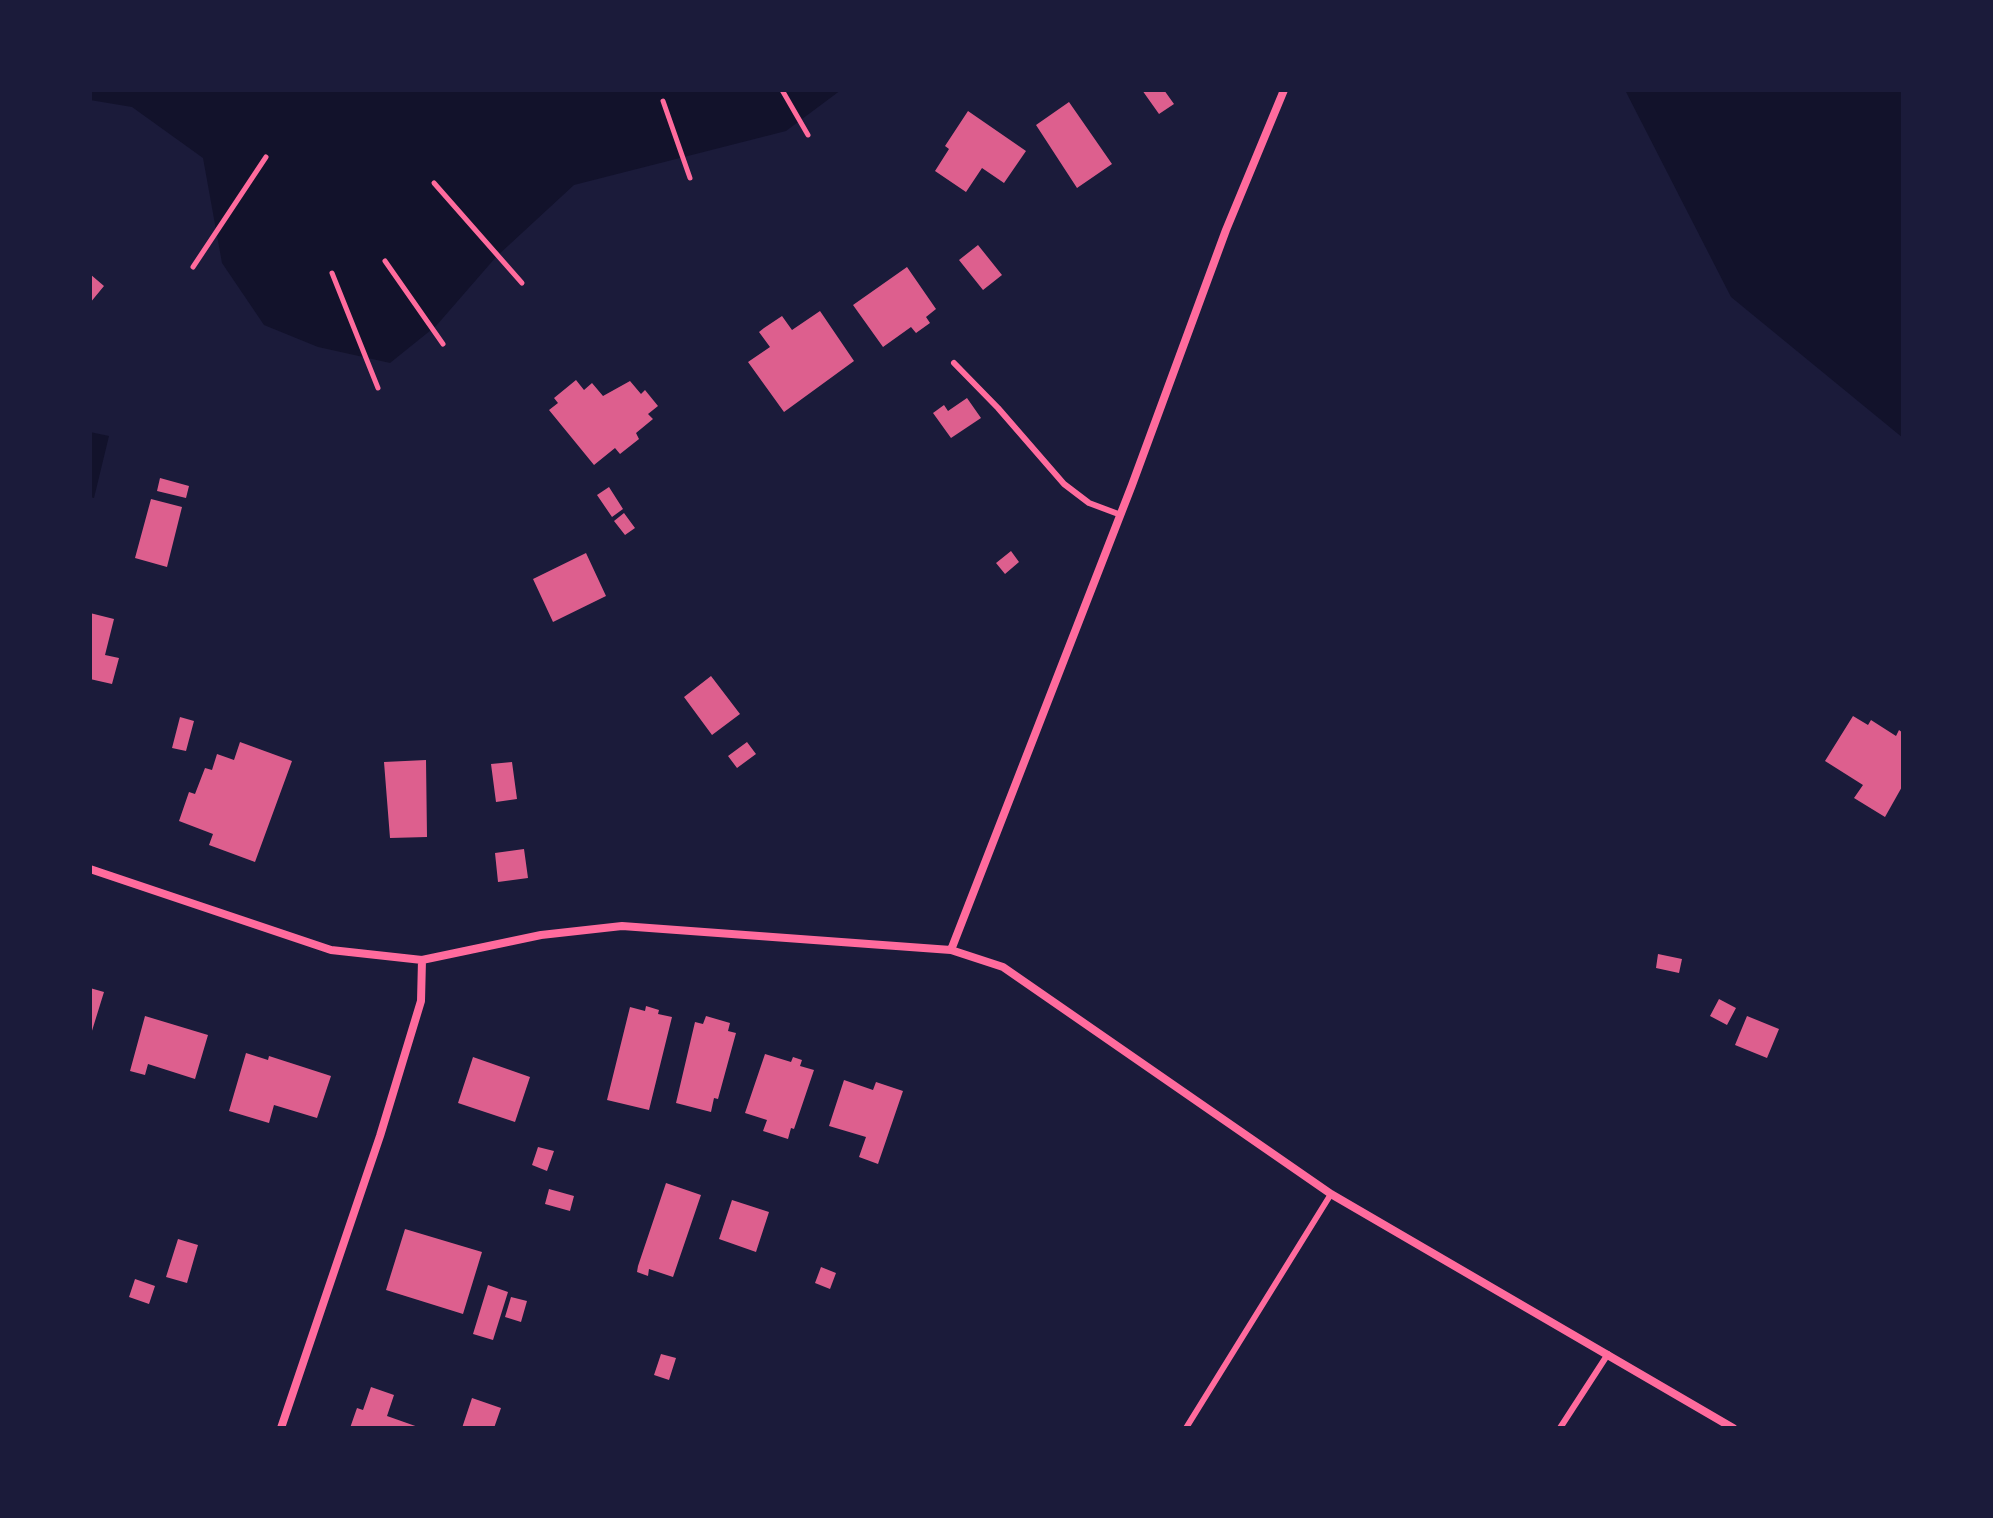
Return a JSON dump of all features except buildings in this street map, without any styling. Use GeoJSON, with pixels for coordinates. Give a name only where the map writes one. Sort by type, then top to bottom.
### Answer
{"type":"FeatureCollection","features":[{"type":"Feature","properties":{"kind":"street"},"geometry":{"type":"LineString","coordinates":[[951,950],[1121,515],[1226,230],[1284,90]]}},
{"type":"Feature","properties":{"kind":"street"},"geometry":{"type":"LineString","coordinates":[[90,869],[331,950],[422,960],[541,935],[622,926],[951,950],[1003,967],[1331,1194],[1733,1428]]}},
{"type":"Feature","properties":{"kind":"street"},"geometry":{"type":"LineString","coordinates":[[281,1428],[380,1136],[421,1001],[422,960]]}},
{"type":"Feature","properties":{"kind":"lane"},"geometry":{"type":"LineString","coordinates":[[954,363],[1064,484],[1089,503],[1121,515]]}},
{"type":"Feature","properties":{"kind":"lane"},"geometry":{"type":"LineString","coordinates":[[1186,1428],[1331,1194]]}},
{"type":"Feature","properties":{"kind":"lane"},"geometry":{"type":"LineString","coordinates":[[1560,1428],[1608,1354]]}},
{"type":"Feature","properties":{"kind":"path"},"geometry":{"type":"LineString","coordinates":[[782,90],[808,135]]}},
{"type":"Feature","properties":{"kind":"path"},"geometry":{"type":"LineString","coordinates":[[663,101],[690,178]]}},
{"type":"Feature","properties":{"kind":"path"},"geometry":{"type":"LineString","coordinates":[[193,267],[266,157]]}},
{"type":"Feature","properties":{"kind":"path"},"geometry":{"type":"LineString","coordinates":[[434,183],[522,283]]}},
{"type":"Feature","properties":{"kind":"path"},"geometry":{"type":"LineString","coordinates":[[385,261],[443,344]]}},
{"type":"Feature","properties":{"kind":"path"},"geometry":{"type":"LineString","coordinates":[[332,273],[378,388]]}},
{"type":"Feature","properties":{"kind":"shaded area"},"geometry":{"type":"Polygon","coordinates":[[[90,90],[841,90],[786,131],[574,185],[496,257],[436,326],[390,363],[318,347],[264,325],[222,263],[203,158],[132,107],[90,100],[90,90]]]}},
{"type":"Feature","properties":{"kind":"shaded area"},"geometry":{"type":"Polygon","coordinates":[[[1625,90],[1903,90],[1903,438],[1731,297],[1625,90]]]}},
{"type":"Feature","properties":{"kind":"shaded area"},"geometry":{"type":"Polygon","coordinates":[[[90,432],[109,436],[94,498],[90,497],[90,432]]]}}]}
